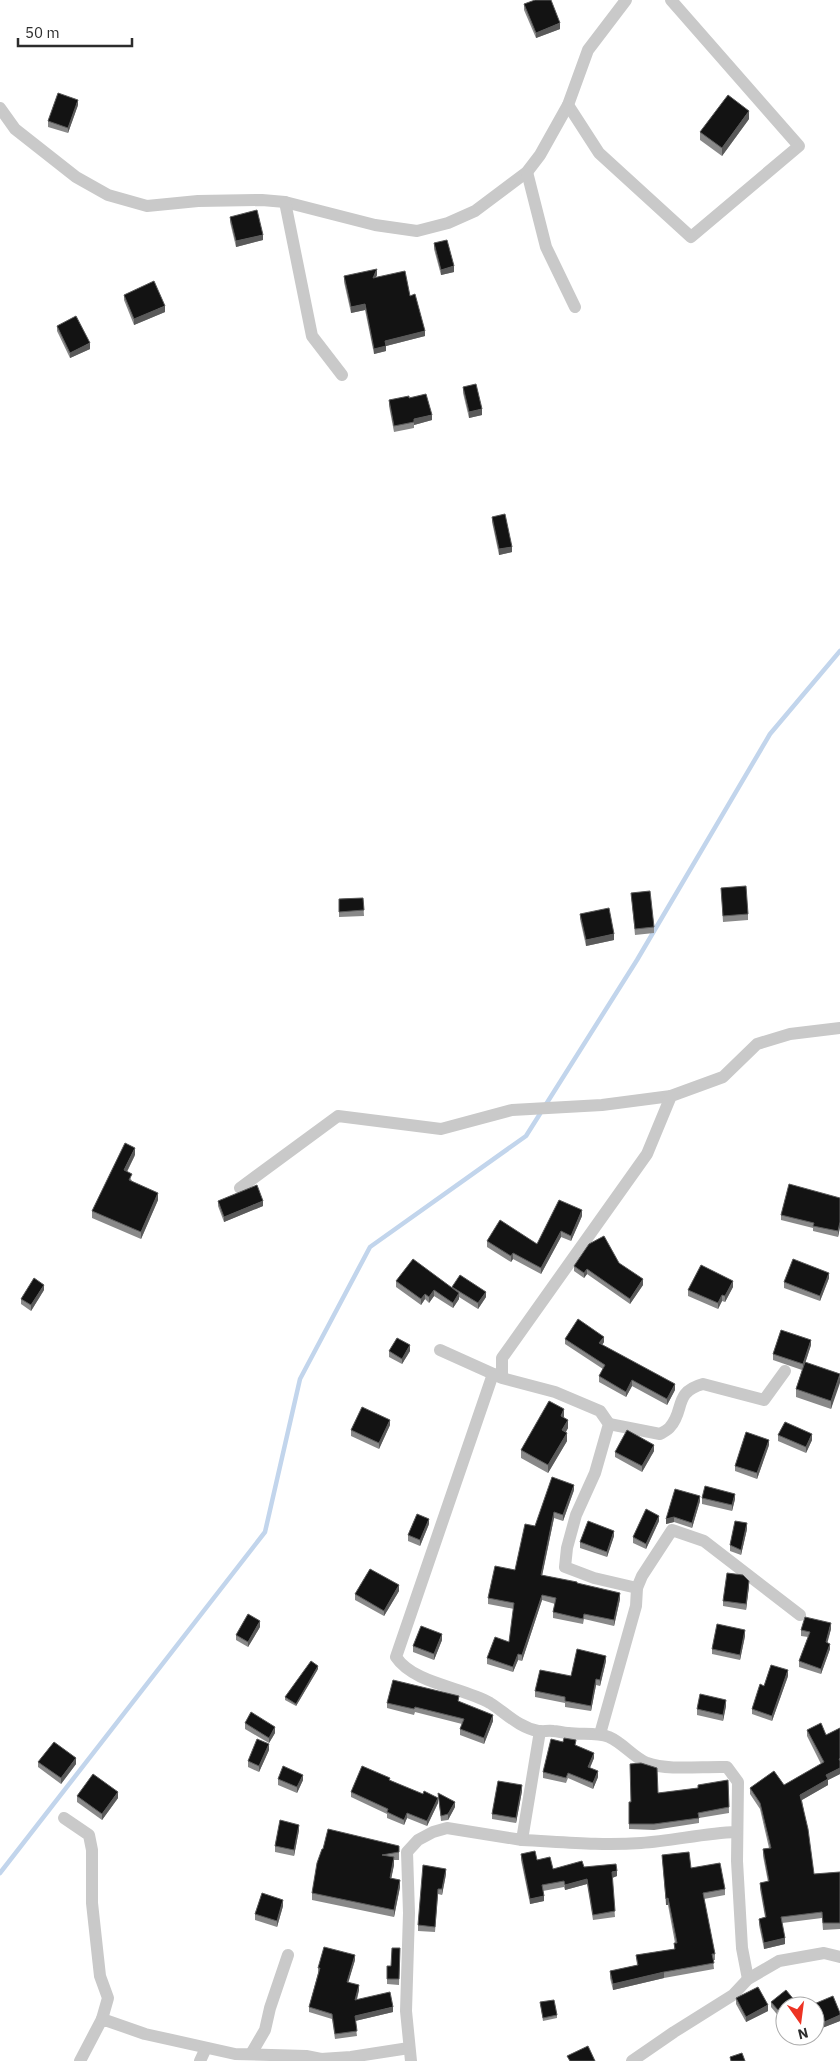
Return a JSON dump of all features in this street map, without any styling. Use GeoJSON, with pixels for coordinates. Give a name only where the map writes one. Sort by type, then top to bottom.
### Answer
{"type":"FeatureCollection","features":[{"type":"Feature","properties":{"kind":"street"},"geometry":{"type":"LineString","coordinates":[[0,108],[23,135],[76,177],[108,195],[147,206],[198,200],[285,202],[375,225],[417,231],[448,223],[475,211],[526,172],[540,155],[568,105],[588,50],[626,0]]}},
{"type":"Feature","properties":{"kind":"street"},"geometry":{"type":"LineString","coordinates":[[568,105],[599,153],[691,237],[799,146],[671,0]]}},
{"type":"Feature","properties":{"kind":"street"},"geometry":{"type":"LineString","coordinates":[[526,172],[546,247],[575,307]]}},
{"type":"Feature","properties":{"kind":"street"},"geometry":{"type":"LineString","coordinates":[[285,202],[312,336],[342,375]]}},
{"type":"Feature","properties":{"kind":"street"},"geometry":{"type":"LineString","coordinates":[[240,1188],[338,1116],[441,1129],[512,1110],[602,1105],[671,1096],[723,1077],[757,1044],[790,1034],[840,1028]]}},
{"type":"Feature","properties":{"kind":"street"},"geometry":{"type":"LineString","coordinates":[[671,1096],[647,1154],[502,1358],[498,1376],[396,1657],[401,1665],[434,1682],[470,1693],[508,1715],[515,1723],[540,1731],[551,1730],[569,1734],[600,1734],[612,1738],[647,1763],[676,1767],[727,1767],[738,1782],[736,1832],[742,1948],[748,1979]]}},
{"type":"Feature","properties":{"kind":"street"},"geometry":{"type":"LineString","coordinates":[[440,1350],[498,1376],[556,1392],[600,1411],[609,1424],[660,1434],[670,1427],[682,1398],[692,1387],[703,1384],[764,1400],[785,1371]]}},
{"type":"Feature","properties":{"kind":"street"},"geometry":{"type":"LineString","coordinates":[[609,1424],[595,1473],[576,1515],[564,1568],[594,1578],[637,1588]]}},
{"type":"Feature","properties":{"kind":"street"},"geometry":{"type":"LineString","coordinates":[[600,1734],[636,1606],[637,1588],[642,1576],[672,1530],[704,1542],[800,1615]]}},
{"type":"Feature","properties":{"kind":"street"},"geometry":{"type":"LineString","coordinates":[[522,1840],[540,1731]]}},
{"type":"Feature","properties":{"kind":"street"},"geometry":{"type":"LineString","coordinates":[[64,1818],[89,1835],[92,1850],[92,1903],[100,1976],[108,1998],[102,2019],[80,2061]]}},
{"type":"Feature","properties":{"kind":"street"},"geometry":{"type":"LineString","coordinates":[[102,2019],[145,2034],[235,2054],[306,2056],[321,2059],[410,2055],[406,2011],[409,1913],[407,1852],[418,1840],[433,1832],[447,1828],[522,1840],[610,1844],[670,1841],[721,1832],[736,1832]]}},
{"type":"Feature","properties":{"kind":"street"},"geometry":{"type":"LineString","coordinates":[[632,2061],[733,1995],[748,1979],[779,1962],[824,1953],[840,1956]]}},
{"type":"Feature","properties":{"kind":"street"},"geometry":{"type":"LineString","coordinates":[[251,2054],[265,2030],[270,2008],[288,1955]]}},
{"type":"Feature","properties":{"kind":"street"},"geometry":{"type":"LineString","coordinates":[[200,2061],[206,2048]]}},
{"type":"Feature","properties":{"kind":"building"},"geometry":{"type":"Polygon","coordinates":[[[535,0],[551,0],[560,23],[536,33],[524,4],[535,0]]]}},
{"type":"Feature","properties":{"kind":"building"},"geometry":{"type":"Polygon","coordinates":[[[58,93],[78,100],[68,128],[48,121],[58,93]]]}},
{"type":"Feature","properties":{"kind":"building"},"geometry":{"type":"Polygon","coordinates":[[[728,95],[749,111],[722,148],[700,132],[728,95]]]}},
{"type":"Feature","properties":{"kind":"building"},"geometry":{"type":"Polygon","coordinates":[[[257,210],[263,235],[236,241],[230,217],[257,210]]]}},
{"type":"Feature","properties":{"kind":"building"},"geometry":{"type":"Polygon","coordinates":[[[447,240],[454,266],[441,270],[434,243],[447,240]]]}},
{"type":"Feature","properties":{"kind":"building"},"geometry":{"type":"Polygon","coordinates":[[[377,269],[373,278],[405,271],[410,296],[415,294],[425,331],[385,341],[386,346],[374,349],[365,304],[351,307],[344,276],[377,269]]]}},
{"type":"Feature","properties":{"kind":"building"},"geometry":{"type":"Polygon","coordinates":[[[154,281],[165,306],[134,319],[124,295],[154,281]]]}},
{"type":"Feature","properties":{"kind":"building"},"geometry":{"type":"Polygon","coordinates":[[[76,316],[90,343],[70,353],[57,326],[76,316]]]}},
{"type":"Feature","properties":{"kind":"building"},"geometry":{"type":"Polygon","coordinates":[[[476,384],[482,409],[469,412],[463,387],[476,384]]]}},
{"type":"Feature","properties":{"kind":"building"},"geometry":{"type":"Polygon","coordinates":[[[426,394],[432,415],[414,419],[414,422],[394,426],[389,400],[426,394]]]}},
{"type":"Feature","properties":{"kind":"building"},"geometry":{"type":"Polygon","coordinates":[[[505,514],[512,547],[499,549],[492,517],[505,514]]]}},
{"type":"Feature","properties":{"kind":"building"},"geometry":{"type":"Polygon","coordinates":[[[746,886],[748,914],[723,916],[721,888],[746,886]]]}},
{"type":"Feature","properties":{"kind":"building"},"geometry":{"type":"Polygon","coordinates":[[[650,891],[654,927],[635,929],[631,893],[650,891]]]}},
{"type":"Feature","properties":{"kind":"building"},"geometry":{"type":"Polygon","coordinates":[[[363,898],[364,910],[339,912],[339,899],[363,898]]]}},
{"type":"Feature","properties":{"kind":"building"},"geometry":{"type":"Polygon","coordinates":[[[609,908],[614,934],[586,940],[580,914],[609,908]]]}},
{"type":"Feature","properties":{"kind":"building"},"geometry":{"type":"Polygon","coordinates":[[[125,1143],[135,1148],[124,1170],[132,1174],[129,1180],[158,1193],[141,1232],[92,1211],[125,1143]]]}},
{"type":"Feature","properties":{"kind":"building"},"geometry":{"type":"Polygon","coordinates":[[[789,1184],[840,1198],[838,1231],[813,1226],[814,1223],[781,1215],[789,1184]]]}},
{"type":"Feature","properties":{"kind":"building"},"geometry":{"type":"Polygon","coordinates":[[[257,1185],[263,1201],[224,1217],[218,1201],[257,1185]]]}},
{"type":"Feature","properties":{"kind":"building"},"geometry":{"type":"Polygon","coordinates":[[[559,1200],[582,1210],[571,1236],[561,1231],[541,1268],[513,1253],[511,1256],[487,1241],[500,1220],[537,1244],[559,1200]]]}},
{"type":"Feature","properties":{"kind":"building"},"geometry":{"type":"Polygon","coordinates":[[[604,1236],[619,1263],[643,1279],[630,1299],[587,1269],[584,1273],[574,1266],[589,1244],[604,1236]]]}},
{"type":"Feature","properties":{"kind":"building"},"geometry":{"type":"Polygon","coordinates":[[[413,1259],[459,1293],[453,1303],[434,1290],[429,1297],[425,1294],[421,1299],[396,1281],[413,1259]]]}},
{"type":"Feature","properties":{"kind":"building"},"geometry":{"type":"Polygon","coordinates":[[[793,1259],[829,1273],[820,1296],[784,1282],[793,1259]]]}},
{"type":"Feature","properties":{"kind":"building"},"geometry":{"type":"Polygon","coordinates":[[[701,1265],[733,1281],[725,1296],[722,1295],[718,1303],[688,1290],[701,1265]]]}},
{"type":"Feature","properties":{"kind":"building"},"geometry":{"type":"Polygon","coordinates":[[[460,1275],[486,1292],[478,1303],[452,1287],[460,1275]]]}},
{"type":"Feature","properties":{"kind":"building"},"geometry":{"type":"Polygon","coordinates":[[[34,1278],[44,1285],[31,1305],[21,1299],[34,1278]]]}},
{"type":"Feature","properties":{"kind":"building"},"geometry":{"type":"Polygon","coordinates":[[[578,1319],[604,1337],[599,1343],[675,1384],[667,1399],[632,1380],[626,1392],[599,1376],[605,1365],[565,1339],[578,1319]]]}},
{"type":"Feature","properties":{"kind":"building"},"geometry":{"type":"Polygon","coordinates":[[[781,1330],[811,1340],[803,1364],[773,1354],[781,1330]]]}},
{"type":"Feature","properties":{"kind":"building"},"geometry":{"type":"Polygon","coordinates":[[[397,1338],[410,1345],[402,1359],[389,1351],[397,1338]]]}},
{"type":"Feature","properties":{"kind":"building"},"geometry":{"type":"Polygon","coordinates":[[[805,1362],[840,1374],[831,1401],[796,1389],[805,1362]]]}},
{"type":"Feature","properties":{"kind":"building"},"geometry":{"type":"Polygon","coordinates":[[[549,1401],[564,1409],[561,1416],[568,1420],[562,1430],[567,1433],[548,1465],[521,1450],[549,1401]]]}},
{"type":"Feature","properties":{"kind":"building"},"geometry":{"type":"Polygon","coordinates":[[[362,1407],[390,1420],[379,1443],[351,1430],[362,1407]]]}},
{"type":"Feature","properties":{"kind":"building"},"geometry":{"type":"Polygon","coordinates":[[[785,1422],[812,1434],[806,1447],[778,1435],[785,1422]]]}},
{"type":"Feature","properties":{"kind":"building"},"geometry":{"type":"Polygon","coordinates":[[[627,1430],[654,1445],[642,1466],[615,1452],[627,1430]]]}},
{"type":"Feature","properties":{"kind":"building"},"geometry":{"type":"Polygon","coordinates":[[[746,1432],[769,1440],[757,1473],[735,1466],[746,1432]]]}},
{"type":"Feature","properties":{"kind":"building"},"geometry":{"type":"Polygon","coordinates":[[[552,1477],[574,1485],[563,1515],[554,1512],[541,1575],[620,1593],[614,1620],[584,1614],[583,1619],[553,1612],[556,1598],[542,1595],[522,1655],[518,1654],[513,1667],[487,1658],[495,1637],[509,1642],[514,1603],[488,1598],[495,1566],[515,1570],[525,1524],[535,1526],[552,1477]]]}},
{"type":"Feature","properties":{"kind":"building"},"geometry":{"type":"Polygon","coordinates":[[[705,1486],[735,1494],[732,1505],[702,1498],[705,1486]]]}},
{"type":"Feature","properties":{"kind":"building"},"geometry":{"type":"Polygon","coordinates":[[[675,1489],[700,1496],[692,1523],[674,1517],[666,1519],[675,1489]]]}},
{"type":"Feature","properties":{"kind":"building"},"geometry":{"type":"Polygon","coordinates":[[[646,1509],[659,1516],[646,1544],[633,1537],[646,1509]]]}},
{"type":"Feature","properties":{"kind":"building"},"geometry":{"type":"Polygon","coordinates":[[[417,1514],[429,1519],[420,1540],[408,1535],[417,1514]]]}},
{"type":"Feature","properties":{"kind":"building"},"geometry":{"type":"Polygon","coordinates":[[[588,1521],[614,1531],[607,1552],[580,1542],[588,1521]]]}},
{"type":"Feature","properties":{"kind":"building"},"geometry":{"type":"Polygon","coordinates":[[[735,1521],[747,1523],[741,1550],[730,1545],[735,1521]]]}},
{"type":"Feature","properties":{"kind":"building"},"geometry":{"type":"Polygon","coordinates":[[[370,1569],[399,1585],[384,1611],[355,1594],[370,1569]]]}},
{"type":"Feature","properties":{"kind":"building"},"geometry":{"type":"Polygon","coordinates":[[[727,1573],[743,1575],[749,1581],[746,1604],[723,1601],[727,1573]]]}},
{"type":"Feature","properties":{"kind":"building"},"geometry":{"type":"Polygon","coordinates":[[[248,1614],[260,1621],[248,1642],[236,1635],[248,1614]]]}},
{"type":"Feature","properties":{"kind":"building"},"geometry":{"type":"Polygon","coordinates":[[[805,1617],[831,1623],[826,1642],[830,1644],[821,1669],[799,1661],[810,1632],[801,1630],[805,1617]]]}},
{"type":"Feature","properties":{"kind":"building"},"geometry":{"type":"Polygon","coordinates":[[[717,1624],[745,1630],[740,1655],[712,1649],[717,1624]]]}},
{"type":"Feature","properties":{"kind":"building"},"geometry":{"type":"Polygon","coordinates":[[[421,1626],[442,1634],[434,1654],[413,1646],[421,1626]]]}},
{"type":"Feature","properties":{"kind":"building"},"geometry":{"type":"Polygon","coordinates":[[[577,1649],[606,1656],[600,1680],[596,1679],[591,1706],[565,1701],[565,1697],[535,1691],[540,1670],[571,1676],[577,1649]]]}},
{"type":"Feature","properties":{"kind":"building"},"geometry":{"type":"Polygon","coordinates":[[[311,1661],[318,1666],[296,1704],[285,1697],[311,1661]]]}},
{"type":"Feature","properties":{"kind":"building"},"geometry":{"type":"Polygon","coordinates":[[[771,1665],[788,1670],[772,1716],[752,1709],[760,1684],[764,1686],[771,1665]]]}},
{"type":"Feature","properties":{"kind":"building"},"geometry":{"type":"Polygon","coordinates":[[[393,1680],[459,1696],[458,1701],[493,1715],[484,1738],[460,1729],[464,1719],[415,1707],[414,1709],[387,1703],[393,1680]]]}},
{"type":"Feature","properties":{"kind":"building"},"geometry":{"type":"Polygon","coordinates":[[[700,1694],[726,1700],[723,1715],[697,1709],[700,1694]]]}},
{"type":"Feature","properties":{"kind":"building"},"geometry":{"type":"Polygon","coordinates":[[[251,1712],[275,1727],[269,1738],[245,1723],[251,1712]]]}},
{"type":"Feature","properties":{"kind":"building"},"geometry":{"type":"Polygon","coordinates":[[[821,1723],[826,1735],[840,1728],[840,1768],[826,1775],[828,1779],[800,1795],[808,1829],[814,1874],[840,1872],[840,1923],[823,1923],[822,1912],[781,1917],[785,1938],[764,1943],[759,1919],[766,1917],[760,1883],[769,1881],[763,1849],[771,1848],[760,1803],[750,1788],[774,1771],[784,1785],[824,1762],[807,1730],[821,1723]]]}},
{"type":"Feature","properties":{"kind":"building"},"geometry":{"type":"Polygon","coordinates":[[[564,1738],[576,1740],[575,1745],[594,1753],[588,1767],[598,1771],[593,1783],[568,1773],[566,1778],[543,1772],[551,1739],[563,1742],[564,1738]]]}},
{"type":"Feature","properties":{"kind":"building"},"geometry":{"type":"Polygon","coordinates":[[[257,1739],[269,1744],[259,1766],[248,1761],[257,1739]]]}},
{"type":"Feature","properties":{"kind":"building"},"geometry":{"type":"Polygon","coordinates":[[[54,1742],[76,1758],[61,1778],[38,1762],[54,1742]]]}},
{"type":"Feature","properties":{"kind":"building"},"geometry":{"type":"Polygon","coordinates":[[[641,1763],[657,1768],[658,1793],[698,1788],[698,1785],[728,1780],[729,1807],[698,1813],[699,1818],[654,1824],[629,1824],[629,1802],[631,1802],[630,1764],[641,1763]]]}},
{"type":"Feature","properties":{"kind":"building"},"geometry":{"type":"Polygon","coordinates":[[[283,1766],[303,1775],[297,1787],[278,1779],[283,1766]]]}},
{"type":"Feature","properties":{"kind":"building"},"geometry":{"type":"Polygon","coordinates":[[[362,1766],[390,1778],[389,1780],[423,1794],[424,1791],[438,1798],[427,1821],[407,1813],[404,1820],[387,1812],[388,1809],[351,1792],[362,1766]]]}},
{"type":"Feature","properties":{"kind":"building"},"geometry":{"type":"Polygon","coordinates":[[[93,1774],[118,1792],[102,1814],[77,1796],[93,1774]]]}},
{"type":"Feature","properties":{"kind":"building"},"geometry":{"type":"Polygon","coordinates":[[[498,1781],[522,1785],[516,1818],[492,1814],[498,1781]]]}},
{"type":"Feature","properties":{"kind":"building"},"geometry":{"type":"Polygon","coordinates":[[[438,1793],[455,1802],[448,1814],[441,1816],[438,1793]]]}},
{"type":"Feature","properties":{"kind":"building"},"geometry":{"type":"Polygon","coordinates":[[[280,1820],[299,1825],[294,1850],[275,1846],[280,1820]]]}},
{"type":"Feature","properties":{"kind":"building"},"geometry":{"type":"Polygon","coordinates":[[[328,1829],[399,1846],[399,1852],[382,1855],[394,1857],[390,1878],[400,1880],[394,1910],[312,1893],[317,1863],[328,1829]]]}},
{"type":"Feature","properties":{"kind":"building"},"geometry":{"type":"Polygon","coordinates":[[[535,1851],[537,1860],[550,1857],[553,1869],[582,1861],[584,1867],[616,1864],[617,1871],[612,1872],[615,1911],[593,1915],[587,1879],[565,1885],[564,1881],[542,1885],[544,1896],[530,1899],[521,1854],[535,1851]]]}},
{"type":"Feature","properties":{"kind":"building"},"geometry":{"type":"Polygon","coordinates":[[[689,1852],[691,1868],[720,1863],[725,1889],[703,1893],[715,1954],[712,1954],[714,1963],[613,1984],[610,1971],[638,1965],[636,1955],[675,1949],[674,1943],[677,1943],[668,1898],[666,1899],[662,1855],[689,1852]]]}},
{"type":"Feature","properties":{"kind":"building"},"geometry":{"type":"Polygon","coordinates":[[[423,1865],[446,1869],[442,1889],[438,1889],[435,1927],[418,1925],[423,1865]]]}},
{"type":"Feature","properties":{"kind":"building"},"geometry":{"type":"Polygon","coordinates":[[[262,1893],[283,1900],[277,1921],[255,1914],[262,1893]]]}},
{"type":"Feature","properties":{"kind":"building"},"geometry":{"type":"Polygon","coordinates":[[[324,1947],[355,1955],[347,1982],[359,1985],[355,2000],[390,1992],[393,2007],[355,2016],[357,2031],[335,2034],[332,2014],[309,2007],[324,1947]]]}},
{"type":"Feature","properties":{"kind":"building"},"geometry":{"type":"Polygon","coordinates":[[[392,1948],[400,1948],[399,1979],[387,1979],[387,1966],[391,1966],[392,1948]]]}},
{"type":"Feature","properties":{"kind":"building"},"geometry":{"type":"Polygon","coordinates":[[[758,1987],[768,2005],[746,2017],[736,1998],[758,1987]]]}},
{"type":"Feature","properties":{"kind":"building"},"geometry":{"type":"Polygon","coordinates":[[[786,1990],[791,1996],[778,1996],[786,1990]]]}},
{"type":"Feature","properties":{"kind":"building"},"geometry":{"type":"Polygon","coordinates":[[[833,1996],[840,2015],[825,2022],[825,1999],[833,1996]]]}},
{"type":"Feature","properties":{"kind":"building"},"geometry":{"type":"Polygon","coordinates":[[[554,2000],[557,2015],[543,2018],[540,2002],[554,2000]]]}},
{"type":"Feature","properties":{"kind":"building"},"geometry":{"type":"Polygon","coordinates":[[[588,2046],[595,2061],[570,2061],[567,2056],[588,2046]]]}},
{"type":"Feature","properties":{"kind":"building"},"geometry":{"type":"Polygon","coordinates":[[[742,2053],[745,2061],[731,2061],[730,2057],[742,2053]]]}},
{"type":"Feature","properties":{"kind":"waterway"},"geometry":{"type":"LineString","coordinates":[[0,1873],[265,1532],[300,1379],[370,1247],[526,1136],[637,960],[770,734],[840,651]]}}]}
